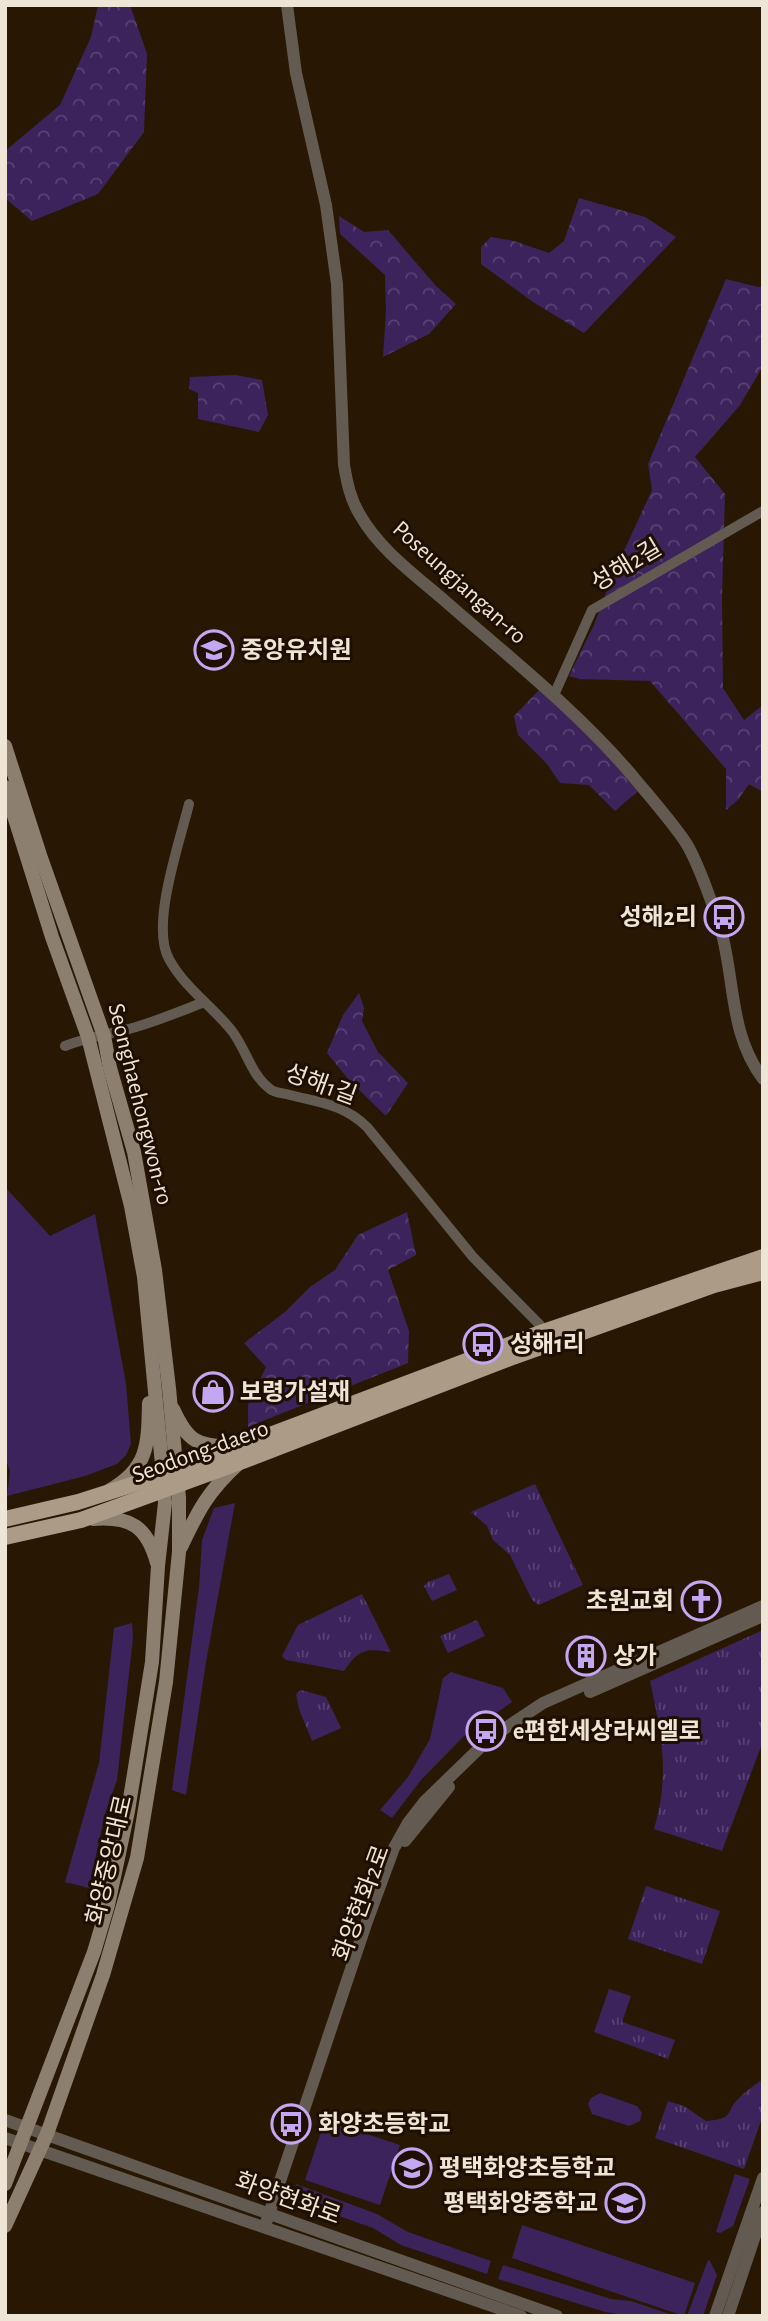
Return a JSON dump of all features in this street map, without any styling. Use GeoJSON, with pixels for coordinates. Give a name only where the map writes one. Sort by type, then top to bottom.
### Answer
{"type":"FeatureCollection","features":[{"type":"Feature","properties":{"kind":"main road","name":"Seonghaehongwon-ro"},"geometry":{"type":"LineString","coordinates":[[5,746],[104,1036],[110,1068],[134,1152],[155,1270],[168,1399],[170,1480]]}},
{"type":"Feature","properties":{"kind":"main road","name":"Seonghaehongwon-ro"},"geometry":{"type":"LineString","coordinates":[[5,787],[52,937],[88,1037],[131,1206],[144,1277],[170,1480]]}},
{"type":"Feature","properties":{"kind":"main road","name":"Seodong-daero"},"geometry":{"type":"LineString","coordinates":[[239,1455],[543,1332],[763,1257]]}},
{"type":"Feature","properties":{"kind":"main road","name":"Seodong-daero"},"geometry":{"type":"LineString","coordinates":[[5,1537],[81,1520],[170,1480],[714,1285],[763,1272]]}},
{"type":"Feature","properties":{"kind":"main road"},"geometry":{"type":"LineString","coordinates":[[100,1496],[132,1473],[145,1454],[148,1445],[152,1346]]}},
{"type":"Feature","properties":{"kind":"main road"},"geometry":{"type":"LineString","coordinates":[[168,1399],[189,1437],[205,1445],[239,1455],[205,1499],[179,1552]]}},
{"type":"Feature","properties":{"kind":"main road","name":"Seodong-daero"},"geometry":{"type":"LineString","coordinates":[[5,1519],[170,1480]]}},
{"type":"Feature","properties":{"kind":"main road","name":"화양중앙대로"},"geometry":{"type":"LineString","coordinates":[[5,2226],[47,2134],[103,1975],[137,1858],[166,1682],[179,1552],[170,1480]]}},
{"type":"Feature","properties":{"kind":"main road","name":"화양중앙대로"},"geometry":{"type":"LineString","coordinates":[[5,2184],[29,2128],[94,1952],[108,1905],[128,1811],[152,1661],[158,1566],[170,1480]]}},
{"type":"Feature","properties":{"kind":"main road"},"geometry":{"type":"LineString","coordinates":[[81,1520],[110,1518],[134,1524],[147,1538],[158,1566]]}},
{"type":"Feature","properties":{"kind":"street","name":"Poseungjangan-ro"},"geometry":{"type":"LineString","coordinates":[[287,5],[296,73],[326,205],[337,284],[341,417],[349,493],[366,523],[412,575],[554,695],[593,732],[686,842],[722,936],[736,1024],[742,1041],[763,1079]]}},
{"type":"Feature","properties":{"kind":"street","name":"성해2길"},"geometry":{"type":"LineString","coordinates":[[554,695],[592,610],[763,511]]}},
{"type":"Feature","properties":{"kind":"street","name":"성해1길"},"geometry":{"type":"LineString","coordinates":[[189,804],[164,904],[163,940],[168,959],[233,1032],[252,1068],[270,1090],[337,1107],[352,1113],[367,1127],[473,1257],[540,1325],[543,1332]]}},
{"type":"Feature","properties":{"kind":"street"},"geometry":{"type":"LineString","coordinates":[[65,1046],[88,1037],[104,1036],[137,1027],[204,1002]]}},
{"type":"Feature","properties":{"kind":"street","name":"화양현화2로"},"geometry":{"type":"LineString","coordinates":[[270,2221],[361,1936],[394,1848],[425,1801],[489,1739],[540,1705],[763,1606]]}},
{"type":"Feature","properties":{"kind":"street","name":"화양현화2로"},"geometry":{"type":"LineString","coordinates":[[270,2221],[397,1858],[405,1841],[427,1812],[465,1769],[513,1731],[547,1710],[763,1616]]}},
{"type":"Feature","properties":{"kind":"street","name":"화양현화로"},"geometry":{"type":"LineString","coordinates":[[5,2120],[270,2221],[557,2316]]}},
{"type":"Feature","properties":{"kind":"street"},"geometry":{"type":"LineString","coordinates":[[5,2138],[270,2221],[521,2316]]}},
{"type":"Feature","properties":{"kind":"street"},"geometry":{"type":"LineString","coordinates":[[715,2316],[763,2178]]}},
{"type":"Feature","properties":{"kind":"street"},"geometry":{"type":"LineString","coordinates":[[727,2316],[763,2212]]}},
{"type":"Feature","properties":{"kind":"green space"},"geometry":{"type":"Polygon","coordinates":[[[98,5],[130,5],[147,54],[144,132],[98,194],[32,221],[5,198],[5,151],[60,105],[91,37],[98,5]]]}},
{"type":"Feature","properties":{"kind":"green space"},"geometry":{"type":"Polygon","coordinates":[[[579,198],[645,217],[676,237],[584,333],[533,302],[481,264],[481,247],[491,237],[514,241],[549,253],[564,241],[579,198]]]}},
{"type":"Feature","properties":{"kind":"green space"},"geometry":{"type":"Polygon","coordinates":[[[339,216],[364,232],[388,230],[436,286],[456,304],[429,334],[383,357],[385,275],[340,234],[339,216]]]}},
{"type":"Feature","properties":{"kind":"green space"},"geometry":{"type":"Polygon","coordinates":[[[726,279],[763,286],[763,366],[740,405],[695,457],[725,494],[723,688],[744,720],[763,705],[763,792],[749,784],[738,800],[726,810],[726,769],[650,681],[580,679],[569,676],[652,490],[648,464],[726,279]]]}},
{"type":"Feature","properties":{"kind":"green space"},"geometry":{"type":"Polygon","coordinates":[[[236,375],[262,380],[268,415],[259,432],[198,419],[198,393],[189,389],[190,377],[236,375]]]}},
{"type":"Feature","properties":{"kind":"green space"},"geometry":{"type":"Polygon","coordinates":[[[540,689],[595,741],[638,791],[615,811],[589,785],[560,783],[547,764],[518,735],[514,716],[540,689]]]}},
{"type":"Feature","properties":{"kind":"green space"},"geometry":{"type":"Polygon","coordinates":[[[359,993],[364,1008],[362,1021],[378,1052],[408,1083],[386,1116],[349,1080],[327,1053],[343,1015],[359,993]]]}},
{"type":"Feature","properties":{"kind":"green space"},"geometry":{"type":"Polygon","coordinates":[[[5,1187],[50,1236],[95,1214],[126,1384],[131,1444],[126,1455],[117,1464],[85,1476],[7,1496],[10,1471],[5,1457],[5,1187]]]}},
{"type":"Feature","properties":{"kind":"green space"},"geometry":{"type":"Polygon","coordinates":[[[407,1212],[416,1255],[388,1270],[409,1331],[408,1363],[248,1427],[248,1405],[266,1367],[244,1343],[285,1312],[310,1287],[335,1270],[358,1235],[407,1212]]]}},
{"type":"Feature","properties":{"kind":"green space"},"geometry":{"type":"Polygon","coordinates":[[[535,1484],[583,1585],[539,1605],[532,1600],[510,1555],[493,1540],[487,1526],[471,1512],[535,1484]]]}},
{"type":"Feature","properties":{"kind":"green space"},"geometry":{"type":"Polygon","coordinates":[[[235,1503],[206,1662],[186,1795],[172,1790],[199,1587],[202,1540],[214,1508],[235,1503]]]}},
{"type":"Feature","properties":{"kind":"green space"},"geometry":{"type":"Polygon","coordinates":[[[449,1574],[457,1590],[432,1601],[424,1586],[449,1574]]]}},
{"type":"Feature","properties":{"kind":"green space"},"geometry":{"type":"Polygon","coordinates":[[[362,1594],[391,1652],[363,1652],[354,1658],[344,1671],[286,1660],[282,1656],[298,1625],[362,1594]]]}},
{"type":"Feature","properties":{"kind":"green space"},"geometry":{"type":"Polygon","coordinates":[[[477,1620],[485,1636],[448,1653],[440,1636],[477,1620]]]}},
{"type":"Feature","properties":{"kind":"green space"},"geometry":{"type":"Polygon","coordinates":[[[132,1623],[133,1638],[117,1780],[105,1814],[89,1888],[65,1882],[99,1763],[114,1628],[132,1623]]]}},
{"type":"Feature","properties":{"kind":"green space"},"geometry":{"type":"Polygon","coordinates":[[[763,1630],[763,1741],[722,1851],[654,1829],[663,1773],[658,1720],[650,1681],[763,1630]]]}},
{"type":"Feature","properties":{"kind":"green space"},"geometry":{"type":"Polygon","coordinates":[[[451,1672],[503,1688],[512,1702],[464,1736],[421,1780],[392,1818],[380,1810],[408,1777],[430,1739],[443,1678],[451,1672]]]}},
{"type":"Feature","properties":{"kind":"green space"},"geometry":{"type":"Polygon","coordinates":[[[301,1690],[326,1697],[341,1728],[312,1741],[299,1709],[296,1694],[301,1690]]]}},
{"type":"Feature","properties":{"kind":"green space"},"geometry":{"type":"Polygon","coordinates":[[[646,1886],[720,1911],[702,1964],[628,1939],[646,1886]]]}},
{"type":"Feature","properties":{"kind":"green space"},"geometry":{"type":"Polygon","coordinates":[[[609,1989],[631,1996],[622,2022],[675,2040],[668,2059],[594,2032],[609,1989]]]}},
{"type":"Feature","properties":{"kind":"green space"},"geometry":{"type":"Polygon","coordinates":[[[763,2079],[763,2115],[744,2169],[655,2138],[668,2101],[684,2106],[706,2121],[722,2119],[740,2097],[763,2079]]]}},
{"type":"Feature","properties":{"kind":"green space"},"geometry":{"type":"Polygon","coordinates":[[[600,2093],[637,2106],[642,2113],[640,2121],[629,2126],[592,2114],[588,2104],[591,2098],[600,2093]]]}},
{"type":"Feature","properties":{"kind":"green space"},"geometry":{"type":"Polygon","coordinates":[[[325,2120],[400,2145],[380,2205],[305,2180],[325,2120]]]}},
{"type":"Feature","properties":{"kind":"green space"},"geometry":{"type":"Polygon","coordinates":[[[735,2174],[750,2179],[733,2226],[720,2233],[716,2232],[735,2174]]]}},
{"type":"Feature","properties":{"kind":"green space"},"geometry":{"type":"Polygon","coordinates":[[[296,2184],[377,2214],[408,2232],[491,2261],[487,2274],[401,2245],[373,2228],[302,2203],[295,2191],[296,2184]]]}},
{"type":"Feature","properties":{"kind":"green space"},"geometry":{"type":"Polygon","coordinates":[[[522,2225],[695,2283],[684,2316],[512,2258],[522,2225]]]}},
{"type":"Feature","properties":{"kind":"green space"},"geometry":{"type":"Polygon","coordinates":[[[708,2260],[717,2275],[703,2316],[687,2316],[708,2260]]]}},
{"type":"Feature","properties":{"kind":"green space"},"geometry":{"type":"Polygon","coordinates":[[[503,2265],[676,2316],[630,2316],[605,2312],[498,2279],[503,2265]]]}},
{"type":"Feature","properties":{"kind":"place","name":"중앙유치원"},"geometry":{"type":"Point","coordinates":[214,650]}},
{"type":"Feature","properties":{"kind":"place","name":"성해2리"},"geometry":{"type":"Point","coordinates":[724,917]}},
{"type":"Feature","properties":{"kind":"place","name":"성해1리"},"geometry":{"type":"Point","coordinates":[483,1344]}},
{"type":"Feature","properties":{"kind":"place","name":"보령가설재"},"geometry":{"type":"Point","coordinates":[213,1392]}},
{"type":"Feature","properties":{"kind":"place","name":"초원교회"},"geometry":{"type":"Point","coordinates":[701,1601]}},
{"type":"Feature","properties":{"kind":"place","name":"상가"},"geometry":{"type":"Point","coordinates":[586,1656]}},
{"type":"Feature","properties":{"kind":"place","name":"e편한세상라씨엘로"},"geometry":{"type":"Point","coordinates":[486,1731]}},
{"type":"Feature","properties":{"kind":"place","name":"화양초등학교"},"geometry":{"type":"Point","coordinates":[291,2124]}},
{"type":"Feature","properties":{"kind":"place","name":"평택화양초등학교"},"geometry":{"type":"Point","coordinates":[412,2168]}},
{"type":"Feature","properties":{"kind":"place","name":"평택화양중학교"},"geometry":{"type":"Point","coordinates":[625,2203]}}]}
